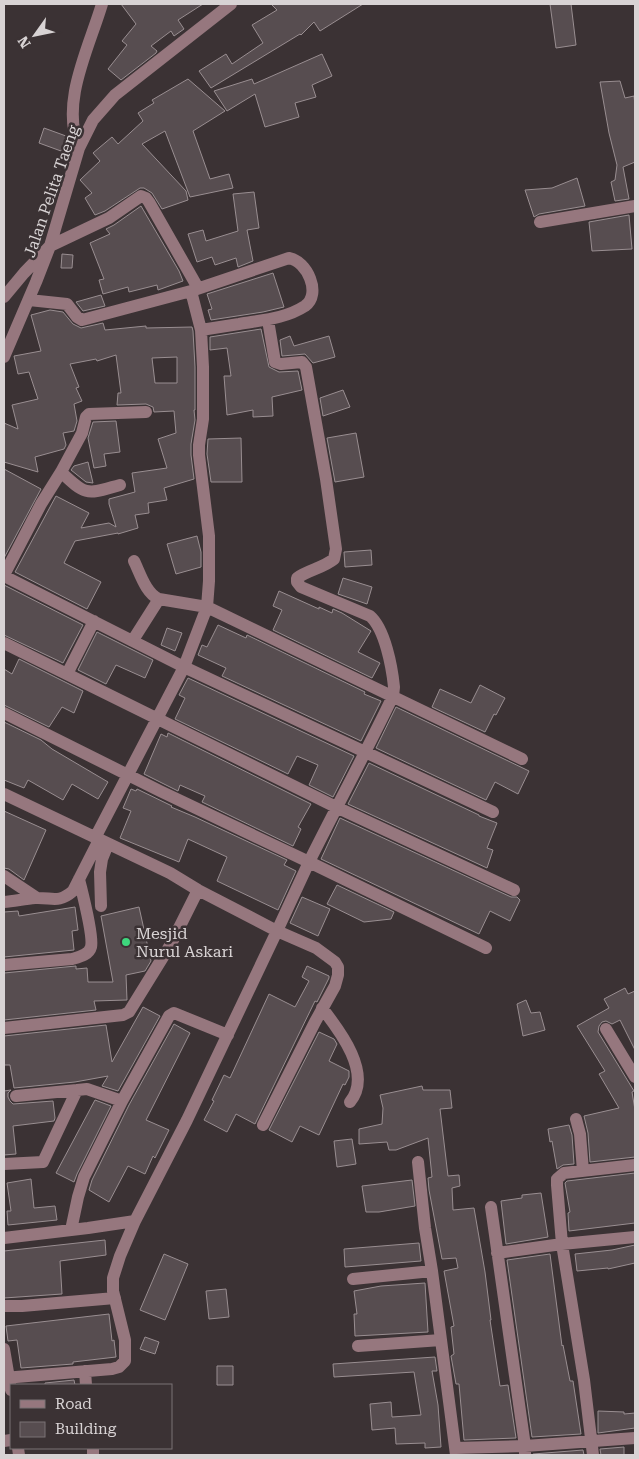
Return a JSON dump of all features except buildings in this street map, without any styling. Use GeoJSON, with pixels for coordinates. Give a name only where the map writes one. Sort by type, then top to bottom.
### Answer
{"type":"FeatureCollection","features":[{"type":"Feature","properties":{"kind":"street"},"geometry":{"type":"LineString","coordinates":[[79,148],[74,137],[72,111],[81,64],[102,4]]}},
{"type":"Feature","properties":{"kind":"street","name":"Jalan Pelita Taeng"},"geometry":{"type":"LineString","coordinates":[[4,357],[50,246],[79,148],[93,120],[115,95],[231,4]]}},
{"type":"Feature","properties":{"kind":"street"},"geometry":{"type":"LineString","coordinates":[[4,297],[50,246],[97,225],[139,197],[143,196],[149,202],[195,289],[201,330],[203,419],[199,450],[209,536],[209,581],[206,607],[184,667],[128,775],[101,840],[73,891],[64,898],[56,900],[38,898],[4,902]]}},
{"type":"Feature","properties":{"kind":"street"},"geometry":{"type":"LineString","coordinates":[[540,222],[635,206]]}},
{"type":"Feature","properties":{"kind":"street"},"geometry":{"type":"LineString","coordinates":[[28,300],[67,304],[77,317],[82,320],[195,289],[289,258],[300,262],[309,274],[313,295],[310,302],[292,313],[268,320],[201,330]]}},
{"type":"Feature","properties":{"kind":"street"},"geometry":{"type":"LineString","coordinates":[[4,1349],[8,1382],[119,1367],[125,1361],[125,1340],[115,1298],[114,1278],[135,1221],[187,1120],[336,807],[366,753],[393,696],[393,680],[387,652],[381,632],[374,620],[370,616],[301,587],[297,582],[297,578],[302,574],[325,565],[334,559],[336,549],[326,479],[306,367],[302,362],[281,364],[275,362],[268,320]]}},
{"type":"Feature","properties":{"kind":"street"},"geometry":{"type":"LineString","coordinates":[[146,412],[89,414],[86,417],[82,433],[41,504],[4,576],[184,667],[493,812]]}},
{"type":"Feature","properties":{"kind":"street"},"geometry":{"type":"LineString","coordinates":[[61,472],[78,489],[86,492],[95,492],[120,485]]}},
{"type":"Feature","properties":{"kind":"street"},"geometry":{"type":"LineString","coordinates":[[134,560],[151,594],[156,599],[206,607],[522,758]]}},
{"type":"Feature","properties":{"kind":"street"},"geometry":{"type":"LineString","coordinates":[[133,640],[159,599]]}},
{"type":"Feature","properties":{"kind":"street"},"geometry":{"type":"LineString","coordinates":[[67,674],[94,621]]}},
{"type":"Feature","properties":{"kind":"street"},"geometry":{"type":"LineString","coordinates":[[4,643],[336,807],[514,890]]}},
{"type":"Feature","properties":{"kind":"street"},"geometry":{"type":"LineString","coordinates":[[4,712],[128,775],[486,948]]}},
{"type":"Feature","properties":{"kind":"street"},"geometry":{"type":"LineString","coordinates":[[4,794],[170,873],[278,932],[316,948],[335,962],[338,967],[335,986],[263,1125]]}},
{"type":"Feature","properties":{"kind":"street"},"geometry":{"type":"LineString","coordinates":[[101,840],[101,906]]}},
{"type":"Feature","properties":{"kind":"street"},"geometry":{"type":"LineString","coordinates":[[4,876],[38,898]]}},
{"type":"Feature","properties":{"kind":"street"},"geometry":{"type":"LineString","coordinates":[[4,965],[72,959],[87,953],[91,948],[91,936],[79,879]]}},
{"type":"Feature","properties":{"kind":"street"},"geometry":{"type":"LineString","coordinates":[[4,1028],[123,1015],[129,1012],[171,944],[198,890]]}},
{"type":"Feature","properties":{"kind":"street"},"geometry":{"type":"LineString","coordinates":[[322,1008],[332,1020],[353,1056],[357,1067],[359,1077],[358,1088],[356,1095],[350,1102]]}},
{"type":"Feature","properties":{"kind":"street"},"geometry":{"type":"LineString","coordinates":[[71,1230],[84,1177],[122,1101],[171,1014],[174,1013],[228,1035]]}},
{"type":"Feature","properties":{"kind":"street"},"geometry":{"type":"LineString","coordinates":[[606,1029],[635,1078]]}},
{"type":"Feature","properties":{"kind":"street"},"geometry":{"type":"LineString","coordinates":[[16,1096],[88,1089],[122,1101]]}},
{"type":"Feature","properties":{"kind":"street"},"geometry":{"type":"LineString","coordinates":[[4,1164],[43,1162],[76,1090]]}},
{"type":"Feature","properties":{"kind":"street"},"geometry":{"type":"LineString","coordinates":[[576,1119],[580,1134],[583,1170]]}},
{"type":"Feature","properties":{"kind":"street"},"geometry":{"type":"LineString","coordinates":[[418,1162],[425,1228],[456,1452],[525,1451],[635,1438]]}},
{"type":"Feature","properties":{"kind":"street"},"geometry":{"type":"LineString","coordinates":[[592,1455],[584,1380],[562,1244],[557,1179],[564,1173],[635,1165]]}},
{"type":"Feature","properties":{"kind":"street"},"geometry":{"type":"LineString","coordinates":[[491,1207],[525,1451]]}},
{"type":"Feature","properties":{"kind":"street"},"geometry":{"type":"LineString","coordinates":[[4,1238],[135,1221]]}},
{"type":"Feature","properties":{"kind":"street"},"geometry":{"type":"LineString","coordinates":[[498,1253],[562,1244],[635,1237]]}},
{"type":"Feature","properties":{"kind":"street"},"geometry":{"type":"LineString","coordinates":[[353,1279],[432,1271]]}},
{"type":"Feature","properties":{"kind":"street"},"geometry":{"type":"LineString","coordinates":[[4,1306],[115,1298]]}},
{"type":"Feature","properties":{"kind":"street"},"geometry":{"type":"LineString","coordinates":[[358,1346],[442,1340]]}},
{"type":"Feature","properties":{"kind":"street"},"geometry":{"type":"LineString","coordinates":[[85,1371],[86,1384]]}},
{"type":"Feature","properties":{"kind":"place","name":"Mesjid Nurul Askari"},"geometry":{"type":"Point","coordinates":[126,942]}}]}
